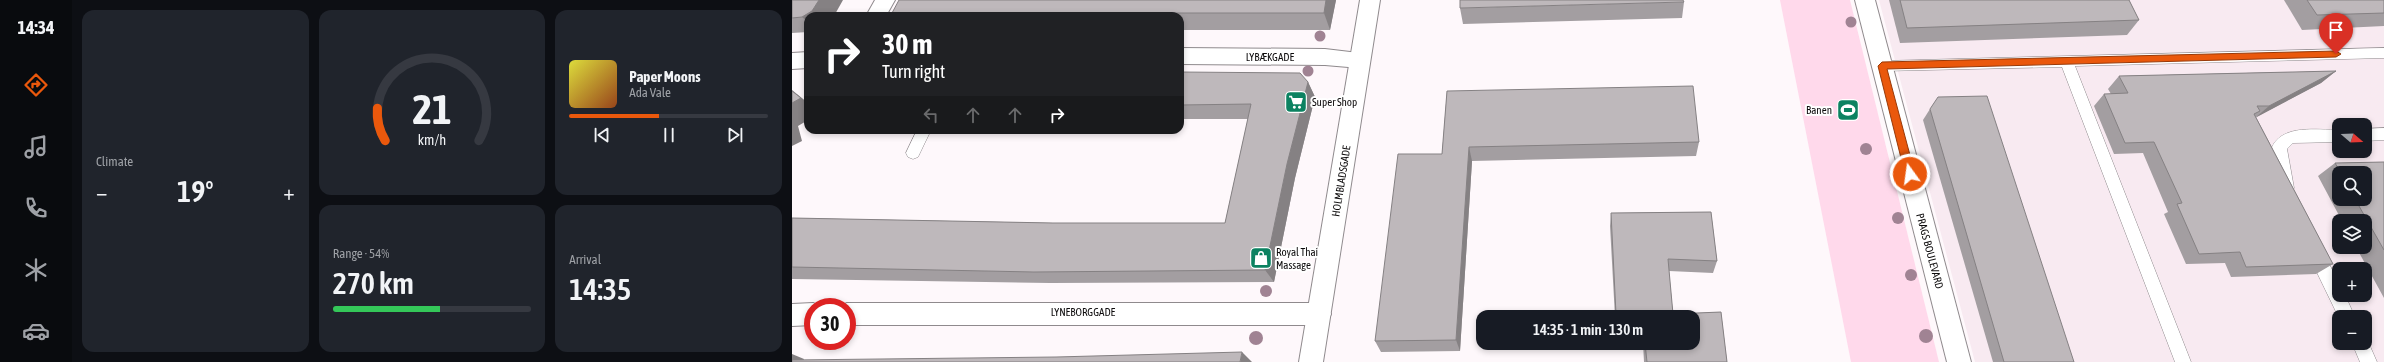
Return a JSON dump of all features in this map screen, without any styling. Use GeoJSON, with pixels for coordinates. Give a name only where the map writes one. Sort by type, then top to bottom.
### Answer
{"type":"FeatureCollection","features":[{"type":"Feature","properties":{"kind":"street"},"geometry":{"type":"LineString","coordinates":[[878,12],[885,0]]}},
{"type":"Feature","properties":{"kind":"street","name":"HOLMBLADSGADE"},"geometry":{"type":"LineString","coordinates":[[1311,362],[1370,0]]}},
{"type":"Feature","properties":{"kind":"street","name":"PRAGS BOULEVARD"},"geometry":{"type":"LineString","coordinates":[[1865,0],[1959,362]]}},
{"type":"Feature","properties":{"kind":"street","name":"LYBÆKGADE"},"geometry":{"type":"LineString","coordinates":[[1184,56],[1325,57],[1360,60]]}},
{"type":"Feature","properties":{"kind":"street"},"geometry":{"type":"LineString","coordinates":[[792,61],[804,60]]}},
{"type":"Feature","properties":{"kind":"street"},"geometry":{"type":"LineString","coordinates":[[792,315],[804,314]]}},
{"type":"Feature","properties":{"kind":"street","name":"LYNEBORGGADE"},"geometry":{"type":"LineString","coordinates":[[856,314],[1319,314]]}},
{"type":"Feature","properties":{"kind":"lane"},"geometry":{"type":"LineString","coordinates":[[1882,66],[2066,60],[2384,53]]}},
{"type":"Feature","properties":{"kind":"lane"},"geometry":{"type":"LineString","coordinates":[[2066,60],[2183,362]]}},
{"type":"Feature","properties":{"kind":"lane"},"geometry":{"type":"LineString","coordinates":[[913,153],[922,134]]}},
{"type":"Feature","properties":{"kind":"lane"},"geometry":{"type":"LineString","coordinates":[[2372,135],[2384,134]]}},
{"type":"Feature","properties":{"kind":"lane"},"geometry":{"type":"LineString","coordinates":[[2290,202],[2287,195],[2279,147],[2290,138],[2332,136]]}},
{"type":"Feature","properties":{"kind":"lane"},"geometry":{"type":"LineString","coordinates":[[2307,236],[2344,310]]}},
{"type":"Feature","properties":{"kind":"lane"},"geometry":{"type":"LineString","coordinates":[[2363,350],[2369,362]]}},
{"type":"Feature","properties":{"kind":"shaded area"},"geometry":{"type":"Polygon","coordinates":[[[1780,0],[1850,0],[1939,362],[1851,362],[1780,0]]]}},
{"type":"Feature","properties":{"kind":"shaded area"},"geometry":{"type":"Polygon","coordinates":[[[1879,0],[2384,0],[2384,362],[1975,362],[1879,0]]]}},
{"type":"Feature","properties":{"kind":"building"},"geometry":{"type":"Polygon","coordinates":[[[792,0],[819,0],[812,11],[804,12],[804,16],[802,17],[792,18],[792,0]]]}},
{"type":"Feature","properties":{"kind":"building"},"geometry":{"type":"Polygon","coordinates":[[[899,0],[1326,0],[1324,13],[893,12],[899,0]]]}},
{"type":"Feature","properties":{"kind":"building"},"geometry":{"type":"Polygon","coordinates":[[[1460,0],[1683,0],[1684,2],[1460,8],[1460,0]]]}},
{"type":"Feature","properties":{"kind":"building"},"geometry":{"type":"Polygon","coordinates":[[[1900,0],[2129,0],[2139,20],[1907,28],[1900,0]]]}},
{"type":"Feature","properties":{"kind":"building"},"geometry":{"type":"Polygon","coordinates":[[[2307,0],[2384,0],[2384,13],[2317,15],[2307,0]]]}},
{"type":"Feature","properties":{"kind":"building"},"geometry":{"type":"Polygon","coordinates":[[[2336,71],[2269,106],[2257,106],[2260,111],[2254,114],[2332,264],[2246,267],[2240,252],[2199,254],[2177,204],[2182,203],[2154,142],[2125,143],[2104,94],[2128,93],[2119,76],[2336,71]]]}},
{"type":"Feature","properties":{"kind":"building"},"geometry":{"type":"Polygon","coordinates":[[[1184,72],[1300,73],[1308,82],[1287,164],[1265,270],[1034,272],[792,267],[792,218],[1053,223],[1225,223],[1251,104],[1184,105],[1184,72]]]}},
{"type":"Feature","properties":{"kind":"building"},"geometry":{"type":"Polygon","coordinates":[[[1693,86],[1699,142],[1469,147],[1456,340],[1375,341],[1398,154],[1442,154],[1447,91],[1693,86]]]}},
{"type":"Feature","properties":{"kind":"building"},"geometry":{"type":"Polygon","coordinates":[[[792,91],[801,98],[792,103],[792,91]]]}},
{"type":"Feature","properties":{"kind":"building"},"geometry":{"type":"Polygon","coordinates":[[[1987,96],[2074,362],[2004,362],[1930,109],[1938,97],[1987,96]]]}},
{"type":"Feature","properties":{"kind":"building"},"geometry":{"type":"Polygon","coordinates":[[[2384,162],[2384,250],[2372,229],[2372,214],[2364,214],[2359,206],[2372,206],[2372,166],[2337,166],[2335,163],[2384,162]]]}},
{"type":"Feature","properties":{"kind":"building"},"geometry":{"type":"Polygon","coordinates":[[[1711,212],[1717,261],[1668,259],[1673,310],[1616,310],[1611,213],[1711,212]]]}},
{"type":"Feature","properties":{"kind":"building"},"geometry":{"type":"Polygon","coordinates":[[[1721,312],[1727,362],[1647,362],[1646,350],[1700,350],[1700,313],[1721,312]]]}},
{"type":"Feature","properties":{"kind":"building"},"geometry":{"type":"Polygon","coordinates":[[[1242,352],[1240,362],[792,362],[792,360],[1056,357],[1242,352]]]}},
{"type":"Feature","properties":{"kind":"place","name":"Super Shop"},"geometry":{"type":"Point","coordinates":[1296,102]}},
{"type":"Feature","properties":{"kind":"place","name":"Banen"},"geometry":{"type":"Point","coordinates":[1848,110]}},
{"type":"Feature","properties":{"kind":"place","name":"Royal Thai Massage"},"geometry":{"type":"Point","coordinates":[1261,258]}},
{"type":"Feature","properties":{"kind":"route"},"geometry":{"type":"LineString","coordinates":[[1910,174],[1882,66],[2336,54]]}}]}
